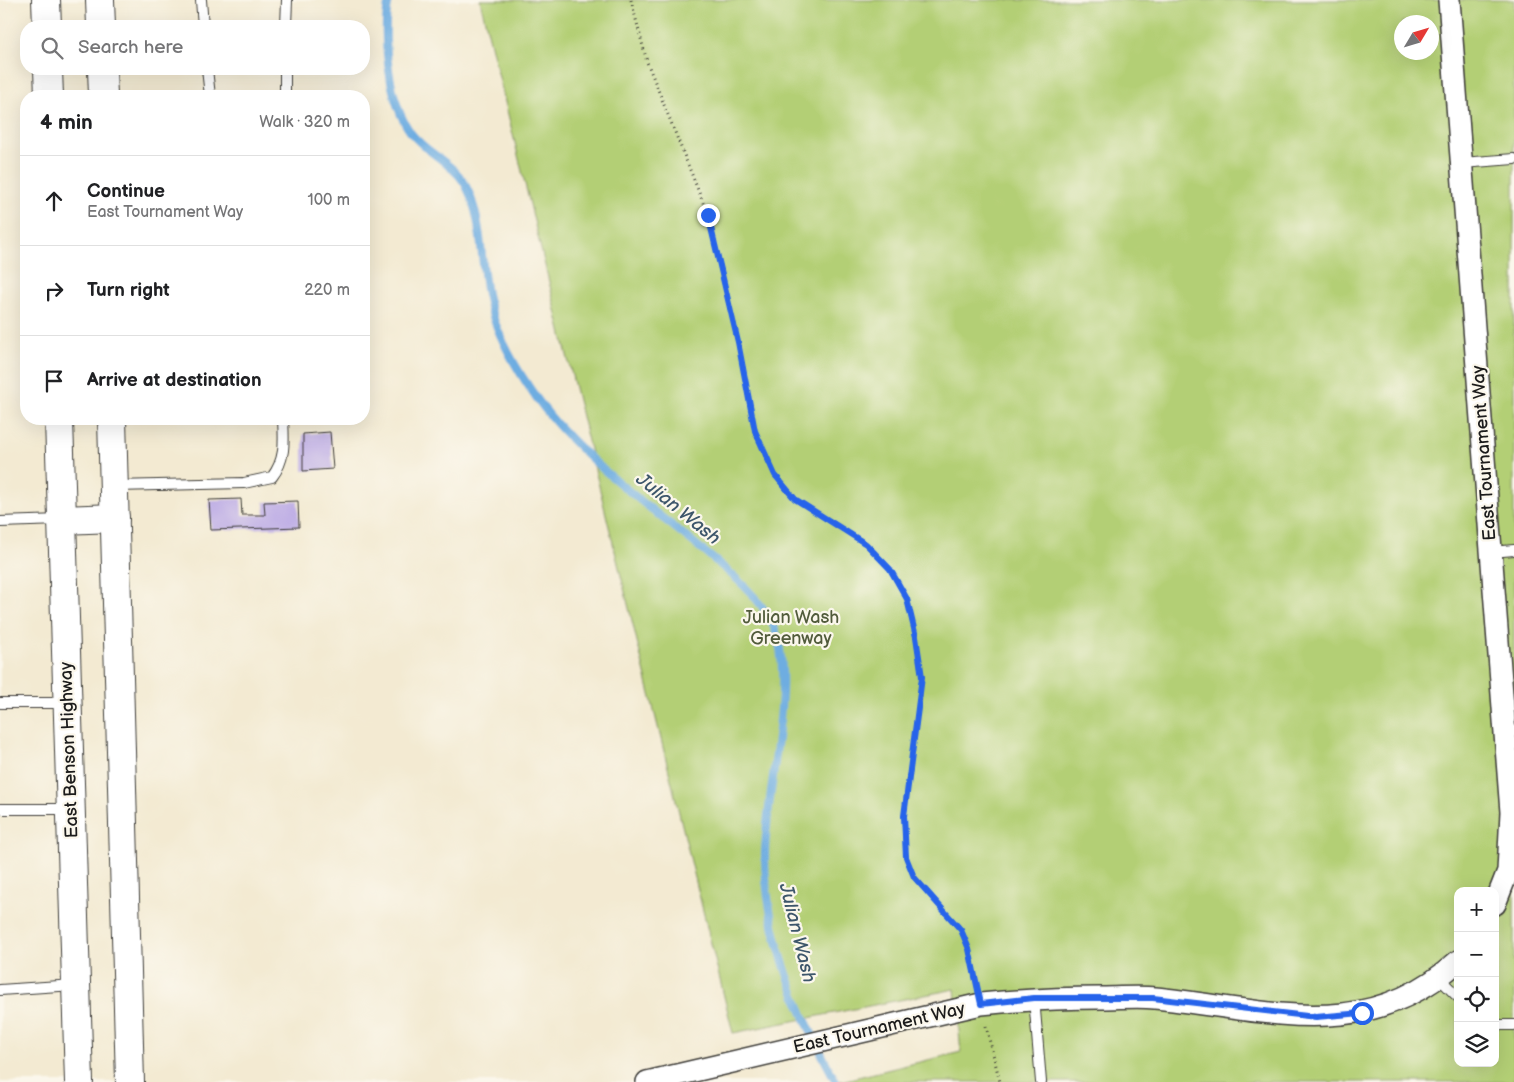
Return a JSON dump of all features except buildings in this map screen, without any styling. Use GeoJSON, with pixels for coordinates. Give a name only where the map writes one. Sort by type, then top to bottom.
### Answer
{"type":"FeatureCollection","features":[{"type":"Feature","properties":{"kind":"main road"},"geometry":{"type":"LineString","coordinates":[[46,0],[47,20]]}},
{"type":"Feature","properties":{"kind":"main road"},"geometry":{"type":"LineString","coordinates":[[100,0],[100,20]]}},
{"type":"Feature","properties":{"kind":"main road"},"geometry":{"type":"LineString","coordinates":[[48,75],[49,90]]}},
{"type":"Feature","properties":{"kind":"main road"},"geometry":{"type":"LineString","coordinates":[[102,75],[103,90]]}},
{"type":"Feature","properties":{"kind":"main road","name":"East Benson Highway"},"geometry":{"type":"LineString","coordinates":[[59,425],[80,1082]]}},
{"type":"Feature","properties":{"kind":"main road"},"geometry":{"type":"LineString","coordinates":[[112,425],[130,1082]]}},
{"type":"Feature","properties":{"kind":"main road"},"geometry":{"type":"LineString","coordinates":[[62,520],[115,518]]}},
{"type":"Feature","properties":{"kind":"street","name":"East Tournament Way"},"geometry":{"type":"LineString","coordinates":[[1449,0],[1511,812],[1511,871],[1499,896]]}},
{"type":"Feature","properties":{"kind":"street","name":"East Tournament Way"},"geometry":{"type":"LineString","coordinates":[[647,1082],[981,1004],[1034,998],[1153,998],[1316,1017],[1362,1013],[1404,997],[1439,978],[1454,965]]}},
{"type":"Feature","properties":{"kind":"lane"},"geometry":{"type":"LineString","coordinates":[[201,0],[203,20]]}},
{"type":"Feature","properties":{"kind":"lane"},"geometry":{"type":"LineString","coordinates":[[286,20],[287,0]]}},
{"type":"Feature","properties":{"kind":"lane"},"geometry":{"type":"LineString","coordinates":[[208,75],[209,90]]}},
{"type":"Feature","properties":{"kind":"lane"},"geometry":{"type":"LineString","coordinates":[[285,75],[285,90]]}},
{"type":"Feature","properties":{"kind":"lane"},"geometry":{"type":"LineString","coordinates":[[1462,163],[1514,158]]}},
{"type":"Feature","properties":{"kind":"lane"},"geometry":{"type":"LineString","coordinates":[[114,486],[244,483],[272,477],[281,462],[285,446],[283,425]]}},
{"type":"Feature","properties":{"kind":"lane"},"geometry":{"type":"LineString","coordinates":[[0,522],[62,520]]}},
{"type":"Feature","properties":{"kind":"lane"},"geometry":{"type":"LineString","coordinates":[[1491,552],[1514,550]]}},
{"type":"Feature","properties":{"kind":"lane"},"geometry":{"type":"LineString","coordinates":[[0,704],[68,703]]}},
{"type":"Feature","properties":{"kind":"lane"},"geometry":{"type":"LineString","coordinates":[[0,809],[71,809]]}},
{"type":"Feature","properties":{"kind":"lane"},"geometry":{"type":"LineString","coordinates":[[1439,978],[1454,993]]}},
{"type":"Feature","properties":{"kind":"lane"},"geometry":{"type":"LineString","coordinates":[[0,990],[76,985]]}},
{"type":"Feature","properties":{"kind":"lane"},"geometry":{"type":"LineString","coordinates":[[1034,998],[1041,1082]]}},
{"type":"Feature","properties":{"kind":"lane"},"geometry":{"type":"LineString","coordinates":[[1499,1025],[1514,1025]]}},
{"type":"Feature","properties":{"kind":"path"},"geometry":{"type":"LineString","coordinates":[[631,0],[647,62],[708,215],[738,342],[755,431],[775,475],[795,499],[866,544],[890,569],[907,599],[916,637],[922,677],[904,816],[906,857],[914,877],[961,930],[969,949],[1000,1082]]}},
{"type":"Feature","properties":{"kind":"green space","name":"Julian Wash Greenway"},"geometry":{"type":"Polygon","coordinates":[[[480,0],[1514,0],[1514,1082],[837,1082],[961,1052],[955,989],[733,1033],[480,0]]]}},
{"type":"Feature","properties":{"kind":"waterway","name":"Julian Wash"},"geometry":{"type":"LineString","coordinates":[[389,0],[386,31],[387,50],[392,87],[397,104],[403,120],[411,133],[460,176],[471,197],[478,224],[490,308],[500,336],[522,376],[538,400],[572,440],[613,478],[740,582],[758,601],[772,623],[779,645],[782,673],[778,737],[766,832],[765,858],[771,917],[787,974],[809,1029],[836,1082]]}},
{"type":"Feature","properties":{"kind":"route"},"geometry":{"type":"LineString","coordinates":[[708,215],[738,342],[755,431],[775,475],[795,499],[866,544],[890,569],[907,599],[916,637],[922,677],[904,816],[906,857],[914,877],[934,902],[961,930],[969,949],[981,1004],[1034,998],[1153,998],[1316,1017],[1362,1013]]}}]}
